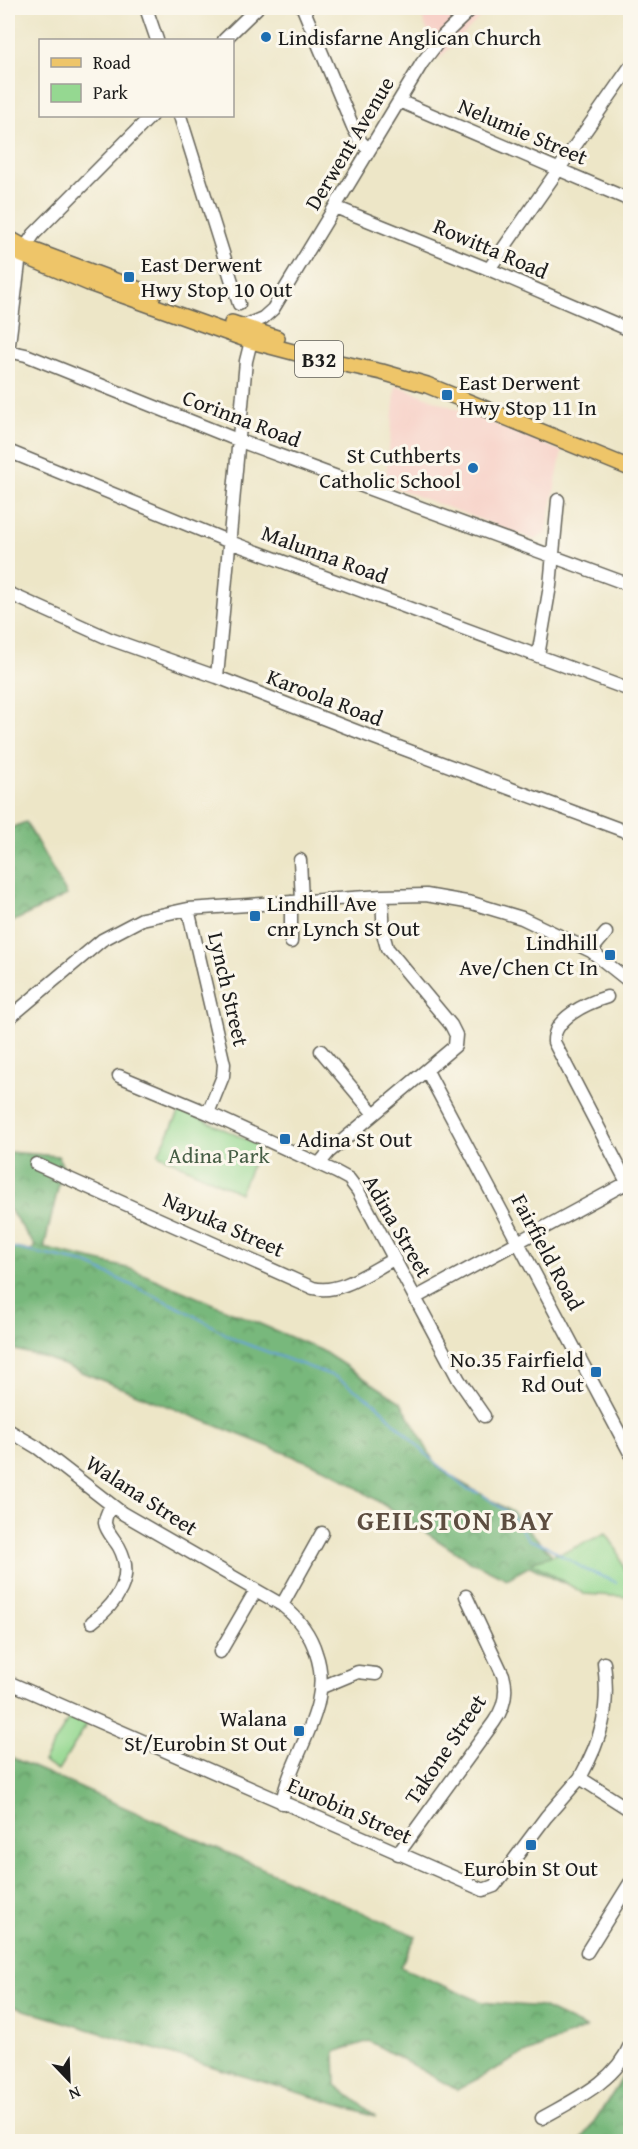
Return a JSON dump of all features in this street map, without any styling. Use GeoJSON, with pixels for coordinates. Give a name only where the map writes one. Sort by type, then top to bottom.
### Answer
{"type":"FeatureCollection","features":[{"type":"Feature","properties":{"kind":"main road","name":"B32"},"geometry":{"type":"LineString","coordinates":[[8,238],[17,250],[89,283],[251,341],[427,385],[630,468]]}},
{"type":"Feature","properties":{"kind":"main road","name":"B32"},"geometry":{"type":"LineString","coordinates":[[17,250],[279,339],[386,363],[432,376],[630,457]]}},
{"type":"Feature","properties":{"kind":"street"},"geometry":{"type":"LineString","coordinates":[[146,8],[157,39]]}},
{"type":"Feature","properties":{"kind":"street"},"geometry":{"type":"LineString","coordinates":[[225,39],[256,8]]}},
{"type":"Feature","properties":{"kind":"street"},"geometry":{"type":"LineString","coordinates":[[303,8],[356,133],[369,150]]}},
{"type":"Feature","properties":{"kind":"street","name":"Derwent Avenue"},"geometry":{"type":"LineString","coordinates":[[242,327],[263,318],[273,309],[399,101],[436,45],[472,8]]}},
{"type":"Feature","properties":{"kind":"street"},"geometry":{"type":"LineString","coordinates":[[489,269],[630,67]]}},
{"type":"Feature","properties":{"kind":"street","name":"Nelumie Street"},"geometry":{"type":"LineString","coordinates":[[399,101],[630,200]]}},
{"type":"Feature","properties":{"kind":"street"},"geometry":{"type":"LineString","coordinates":[[8,351],[17,250],[150,117]]}},
{"type":"Feature","properties":{"kind":"street"},"geometry":{"type":"LineString","coordinates":[[180,117],[239,304]]}},
{"type":"Feature","properties":{"kind":"street","name":"Rowitta Road"},"geometry":{"type":"LineString","coordinates":[[335,207],[489,269],[630,330]]}},
{"type":"Feature","properties":{"kind":"street"},"geometry":{"type":"LineString","coordinates":[[273,309],[272,327],[279,339]]}},
{"type":"Feature","properties":{"kind":"street"},"geometry":{"type":"LineString","coordinates":[[216,676],[246,361],[251,341]]}},
{"type":"Feature","properties":{"kind":"street","name":"Corinna Road"},"geometry":{"type":"LineString","coordinates":[[8,351],[26,355],[240,441],[630,585]]}},
{"type":"Feature","properties":{"kind":"street","name":"Malunna Road"},"geometry":{"type":"LineString","coordinates":[[8,450],[230,542],[630,690]]}},
{"type":"Feature","properties":{"kind":"street"},"geometry":{"type":"LineString","coordinates":[[538,656],[550,585],[558,500]]}},
{"type":"Feature","properties":{"kind":"street","name":"Karoola Road"},"geometry":{"type":"LineString","coordinates":[[8,592],[110,639],[216,676],[369,736],[630,833]]}},
{"type":"Feature","properties":{"kind":"street"},"geometry":{"type":"LineString","coordinates":[[291,942],[300,860]]}},
{"type":"Feature","properties":{"kind":"street"},"geometry":{"type":"LineString","coordinates":[[319,1164],[329,1152],[455,1046],[456,1035],[451,1025],[387,948],[384,937],[382,896]]}},
{"type":"Feature","properties":{"kind":"street"},"geometry":{"type":"LineString","coordinates":[[8,1019],[108,936],[142,920],[188,909],[297,901],[426,896],[497,910],[522,918],[591,951],[630,982]]}},
{"type":"Feature","properties":{"kind":"street","name":"Lynch Street"},"geometry":{"type":"LineString","coordinates":[[188,909],[224,1064],[221,1082],[208,1113]]}},
{"type":"Feature","properties":{"kind":"street"},"geometry":{"type":"LineString","coordinates":[[591,951],[606,933]]}},
{"type":"Feature","properties":{"kind":"street"},"geometry":{"type":"LineString","coordinates":[[415,1298],[629,1184],[554,1042],[554,1032],[559,1024],[587,1004],[607,997]]}},
{"type":"Feature","properties":{"kind":"street"},"geometry":{"type":"LineString","coordinates":[[321,1051],[374,1114]]}},
{"type":"Feature","properties":{"kind":"street","name":"Fairfield Road"},"geometry":{"type":"LineString","coordinates":[[427,1071],[630,1453]]}},
{"type":"Feature","properties":{"kind":"street","name":"Adina Street"},"geometry":{"type":"LineString","coordinates":[[119,1076],[208,1113],[343,1175],[353,1184],[459,1380],[484,1416]]}},
{"type":"Feature","properties":{"kind":"street","name":"Nayuka Street"},"geometry":{"type":"LineString","coordinates":[[36,1164],[319,1289],[342,1286],[394,1258]]}},
{"type":"Feature","properties":{"kind":"street","name":"Walana Street"},"geometry":{"type":"LineString","coordinates":[[8,1431],[38,1448],[111,1506],[282,1605],[309,1635],[319,1659],[322,1687],[318,1704],[286,1782],[282,1803]]}},
{"type":"Feature","properties":{"kind":"street"},"geometry":{"type":"LineString","coordinates":[[92,1622],[114,1603],[123,1581],[121,1551],[106,1528],[105,1522],[111,1506]]}},
{"type":"Feature","properties":{"kind":"street"},"geometry":{"type":"LineString","coordinates":[[282,1605],[322,1533]]}},
{"type":"Feature","properties":{"kind":"street"},"geometry":{"type":"LineString","coordinates":[[220,1652],[256,1590]]}},
{"type":"Feature","properties":{"kind":"street","name":"Takone Street"},"geometry":{"type":"LineString","coordinates":[[398,1854],[494,1722],[503,1705],[506,1689],[503,1675],[466,1596]]}},
{"type":"Feature","properties":{"kind":"street"},"geometry":{"type":"LineString","coordinates":[[604,1663],[607,1693],[604,1721],[597,1745],[580,1778],[630,1810]]}},
{"type":"Feature","properties":{"kind":"street"},"geometry":{"type":"LineString","coordinates":[[322,1687],[358,1672],[376,1674]]}},
{"type":"Feature","properties":{"kind":"street","name":"Eurobin Street"},"geometry":{"type":"LineString","coordinates":[[8,1682],[478,1889],[488,1889],[498,1881],[546,1817],[580,1778]]}},
{"type":"Feature","properties":{"kind":"street"},"geometry":{"type":"LineString","coordinates":[[587,1952],[630,1883]]}},
{"type":"Feature","properties":{"kind":"street"},"geometry":{"type":"LineString","coordinates":[[542,2118],[605,2079],[620,2065],[630,2044]]}},
{"type":"Feature","properties":{"kind":"shaded area"},"geometry":{"type":"Polygon","coordinates":[[[418,8],[489,8],[439,59],[418,8]]]}},
{"type":"Feature","properties":{"kind":"shaded area","name":"St Cuthberts Catholic School"},"geometry":{"type":"Polygon","coordinates":[[[396,385],[562,451],[546,533],[535,540],[385,484],[396,385]]]}},
{"type":"Feature","properties":{"kind":"green space"},"geometry":{"type":"Polygon","coordinates":[[[26,822],[67,895],[8,924],[8,829],[26,822]]]}},
{"type":"Feature","properties":{"kind":"green space","name":"Adina Park"},"geometry":{"type":"Polygon","coordinates":[[[181,1109],[260,1146],[240,1193],[158,1154],[181,1109]]]}},
{"type":"Feature","properties":{"kind":"green space"},"geometry":{"type":"Polygon","coordinates":[[[8,1152],[58,1156],[63,1167],[44,1248],[131,1269],[321,1350],[401,1402],[436,1465],[448,1475],[514,1513],[559,1563],[629,1596],[560,1582],[530,1566],[507,1579],[468,1560],[333,1472],[46,1358],[8,1348],[8,1247],[31,1251],[35,1246],[8,1207],[8,1152]]]}},
{"type":"Feature","properties":{"kind":"green space"},"geometry":{"type":"Polygon","coordinates":[[[606,1533],[617,1550],[625,1572],[630,1571],[630,1597],[584,1594],[531,1562],[569,1550],[606,1533]]]}},
{"type":"Feature","properties":{"kind":"green space"},"geometry":{"type":"Polygon","coordinates":[[[71,1715],[89,1721],[58,1771],[43,1762],[71,1715]]]}},
{"type":"Feature","properties":{"kind":"green space"},"geometry":{"type":"Polygon","coordinates":[[[8,1756],[416,1936],[400,1967],[482,2002],[542,2007],[586,2028],[520,2056],[457,2090],[369,2041],[335,2052],[336,2085],[376,2116],[8,2005],[8,1756]]]}},
{"type":"Feature","properties":{"kind":"green space"},"geometry":{"type":"Polygon","coordinates":[[[630,2061],[630,2141],[581,2141],[617,2087],[630,2061]]]}},
{"type":"Feature","properties":{"kind":"waterway"},"geometry":{"type":"LineString","coordinates":[[8,1247],[85,1263],[186,1311],[238,1341],[336,1377],[376,1404],[432,1460],[465,1488],[479,1493]]}},
{"type":"Feature","properties":{"kind":"waterway"},"geometry":{"type":"LineString","coordinates":[[483,1495],[511,1515],[529,1540],[545,1545],[586,1570],[616,1582]]}},
{"type":"Feature","properties":{"kind":"place","name":"Lindisfarne Anglican Church"},"geometry":{"type":"Point","coordinates":[266,37]}},
{"type":"Feature","properties":{"kind":"place","name":"East Derwent Hwy Stop 10 Out"},"geometry":{"type":"Point","coordinates":[129,277]}},
{"type":"Feature","properties":{"kind":"place","name":"East Derwent Hwy Stop 11 In"},"geometry":{"type":"Point","coordinates":[447,395]}},
{"type":"Feature","properties":{"kind":"place","name":"St Cuthberts Catholic School"},"geometry":{"type":"Point","coordinates":[473,468]}},
{"type":"Feature","properties":{"kind":"place","name":"Lindhill Ave cnr Lynch St Out"},"geometry":{"type":"Point","coordinates":[255,916]}},
{"type":"Feature","properties":{"kind":"place","name":"Lindhill Ave/Chen Ct In"},"geometry":{"type":"Point","coordinates":[610,955]}},
{"type":"Feature","properties":{"kind":"place","name":"Adina St Out"},"geometry":{"type":"Point","coordinates":[285,1139]}},
{"type":"Feature","properties":{"kind":"place","name":"No.35 Fairfield Rd Out"},"geometry":{"type":"Point","coordinates":[596,1372]}},
{"type":"Feature","properties":{"kind":"place","name":"Walana St/Eurobin St Out"},"geometry":{"type":"Point","coordinates":[299,1731]}},
{"type":"Feature","properties":{"kind":"place","name":"Eurobin St Out"},"geometry":{"type":"Point","coordinates":[531,1845]}},
{"type":"Feature","properties":{"kind":"district","name":"GEILSTON BAY"},"geometry":{"type":"Point","coordinates":[456,1519]}}]}
